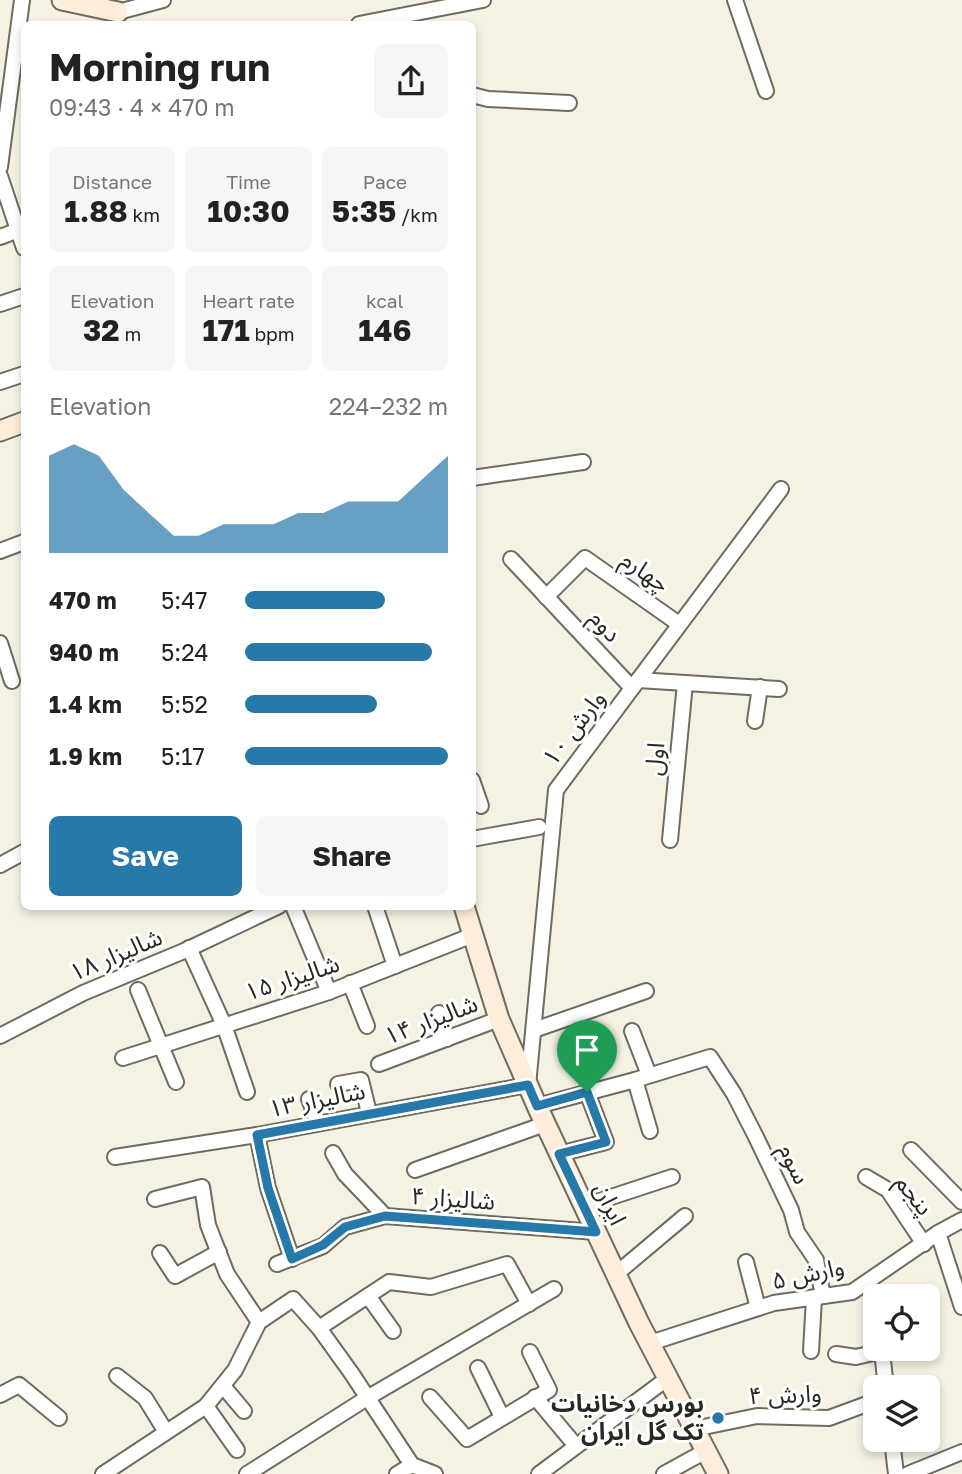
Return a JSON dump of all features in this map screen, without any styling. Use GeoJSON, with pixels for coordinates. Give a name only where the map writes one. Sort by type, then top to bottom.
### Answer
{"type":"FeatureCollection","features":[{"type":"Feature","properties":{"kind":"street"},"geometry":{"type":"LineString","coordinates":[[0,167],[22,0]]}},
{"type":"Feature","properties":{"kind":"street"},"geometry":{"type":"LineString","coordinates":[[62,0],[119,12],[163,0]]}},
{"type":"Feature","properties":{"kind":"street"},"geometry":{"type":"LineString","coordinates":[[374,21],[483,0]]}},
{"type":"Feature","properties":{"kind":"street"},"geometry":{"type":"LineString","coordinates":[[735,0],[766,91]]}},
{"type":"Feature","properties":{"kind":"street"},"geometry":{"type":"LineString","coordinates":[[476,96],[569,103]]}},
{"type":"Feature","properties":{"kind":"street"},"geometry":{"type":"LineString","coordinates":[[0,176],[21,229],[0,237]]}},
{"type":"Feature","properties":{"kind":"street"},"geometry":{"type":"LineString","coordinates":[[0,304],[21,297]]}},
{"type":"Feature","properties":{"kind":"street"},"geometry":{"type":"LineString","coordinates":[[1,378],[21,375]]}},
{"type":"Feature","properties":{"kind":"street"},"geometry":{"type":"LineString","coordinates":[[0,431],[21,423]]}},
{"type":"Feature","properties":{"kind":"street"},"geometry":{"type":"LineString","coordinates":[[476,477],[583,463]]}},
{"type":"Feature","properties":{"kind":"street","name":"وارش ۱۰"},"geometry":{"type":"LineString","coordinates":[[528,1085],[556,790],[781,489]]}},
{"type":"Feature","properties":{"kind":"street"},"geometry":{"type":"LineString","coordinates":[[0,551],[21,543]]}},
{"type":"Feature","properties":{"kind":"street","name":"چهارم"},"geometry":{"type":"LineString","coordinates":[[546,597],[585,558],[679,624]]}},
{"type":"Feature","properties":{"kind":"street","name":"دوم"},"geometry":{"type":"LineString","coordinates":[[511,559],[635,684]]}},
{"type":"Feature","properties":{"kind":"street"},"geometry":{"type":"LineString","coordinates":[[0,643],[12,681]]}},
{"type":"Feature","properties":{"kind":"street"},"geometry":{"type":"LineString","coordinates":[[635,684],[685,683],[779,689]]}},
{"type":"Feature","properties":{"kind":"street","name":"اول"},"geometry":{"type":"LineString","coordinates":[[670,839],[685,683]]}},
{"type":"Feature","properties":{"kind":"street"},"geometry":{"type":"LineString","coordinates":[[755,721],[760,687]]}},
{"type":"Feature","properties":{"kind":"street"},"geometry":{"type":"LineString","coordinates":[[476,792],[481,806]]}},
{"type":"Feature","properties":{"kind":"street"},"geometry":{"type":"LineString","coordinates":[[476,838],[539,827]]}},
{"type":"Feature","properties":{"kind":"street"},"geometry":{"type":"LineString","coordinates":[[0,865],[21,854]]}},
{"type":"Feature","properties":{"kind":"street","name":"شالیزار ۱۸"},"geometry":{"type":"LineString","coordinates":[[5,1033],[83,993],[270,910]]}},
{"type":"Feature","properties":{"kind":"street"},"geometry":{"type":"LineString","coordinates":[[295,910],[329,992]]}},
{"type":"Feature","properties":{"kind":"street"},"geometry":{"type":"LineString","coordinates":[[376,910],[395,965]]}},
{"type":"Feature","properties":{"kind":"street","name":"ایران"},"geometry":{"type":"LineString","coordinates":[[465,910],[499,1019],[541,1115],[650,1343],[704,1452],[718,1474]]}},
{"type":"Feature","properties":{"kind":"street","name":"شالیزار ۱۵"},"geometry":{"type":"LineString","coordinates":[[123,1058],[329,992],[473,935]]}},
{"type":"Feature","properties":{"kind":"street"},"geometry":{"type":"LineString","coordinates":[[189,948],[224,1025],[247,1093]]}},
{"type":"Feature","properties":{"kind":"street"},"geometry":{"type":"LineString","coordinates":[[350,984],[367,1027]]}},
{"type":"Feature","properties":{"kind":"street"},"geometry":{"type":"LineString","coordinates":[[138,990],[176,1082]]}},
{"type":"Feature","properties":{"kind":"street"},"geometry":{"type":"LineString","coordinates":[[534,1030],[646,990]]}},
{"type":"Feature","properties":{"kind":"street"},"geometry":{"type":"LineString","coordinates":[[439,1013],[447,1039]]}},
{"type":"Feature","properties":{"kind":"street","name":"شالیزار ۱۴"},"geometry":{"type":"LineString","coordinates":[[379,1064],[499,1019]]}},
{"type":"Feature","properties":{"kind":"street"},"geometry":{"type":"LineString","coordinates":[[632,1031],[650,1130]]}},
{"type":"Feature","properties":{"kind":"street","name":"سوم"},"geometry":{"type":"LineString","coordinates":[[642,1078],[710,1057],[734,1094],[756,1137],[791,1210],[797,1232],[816,1259],[819,1297]]}},
{"type":"Feature","properties":{"kind":"street"},"geometry":{"type":"LineString","coordinates":[[415,1170],[587,1092],[642,1078]]}},
{"type":"Feature","properties":{"kind":"street"},"geometry":{"type":"LineString","coordinates":[[338,1084],[361,1080],[369,1113]]}},
{"type":"Feature","properties":{"kind":"street","name":"شالیزار ۱۳"},"geometry":{"type":"LineString","coordinates":[[115,1157],[257,1135],[528,1085]]}},
{"type":"Feature","properties":{"kind":"street"},"geometry":{"type":"LineString","coordinates":[[559,1154],[606,1142],[587,1092]]}},
{"type":"Feature","properties":{"kind":"street"},"geometry":{"type":"LineString","coordinates":[[309,1099],[318,1123]]}},
{"type":"Feature","properties":{"kind":"street"},"geometry":{"type":"LineString","coordinates":[[257,1135],[268,1188],[292,1259]]}},
{"type":"Feature","properties":{"kind":"street"},"geometry":{"type":"LineString","coordinates":[[911,1150],[962,1202]]}},
{"type":"Feature","properties":{"kind":"street"},"geometry":{"type":"LineString","coordinates":[[333,1153],[345,1174],[385,1216]]}},
{"type":"Feature","properties":{"kind":"street"},"geometry":{"type":"LineString","coordinates":[[584,1206],[672,1177]]}},
{"type":"Feature","properties":{"kind":"street","name":"پنجم"},"geometry":{"type":"LineString","coordinates":[[866,1177],[888,1190],[924,1244]]}},
{"type":"Feature","properties":{"kind":"street"},"geometry":{"type":"LineString","coordinates":[[155,1199],[202,1187],[208,1225],[227,1274],[259,1322]]}},
{"type":"Feature","properties":{"kind":"street","name":"شالیزار ۴"},"geometry":{"type":"LineString","coordinates":[[277,1264],[323,1245],[345,1227],[385,1216],[596,1232]]}},
{"type":"Feature","properties":{"kind":"street"},"geometry":{"type":"LineString","coordinates":[[616,1274],[685,1216]]}},
{"type":"Feature","properties":{"kind":"street","name":"وارش ۵"},"geometry":{"type":"LineString","coordinates":[[650,1343],[774,1303],[852,1292],[938,1233],[962,1220]]}},
{"type":"Feature","properties":{"kind":"street"},"geometry":{"type":"LineString","coordinates":[[938,1233],[962,1307]]}},
{"type":"Feature","properties":{"kind":"street"},"geometry":{"type":"LineString","coordinates":[[160,1253],[175,1276],[219,1252]]}},
{"type":"Feature","properties":{"kind":"street"},"geometry":{"type":"LineString","coordinates":[[746,1262],[758,1308]]}},
{"type":"Feature","properties":{"kind":"street"},"geometry":{"type":"LineString","coordinates":[[319,1328],[389,1282],[431,1287],[508,1264],[529,1304]]}},
{"type":"Feature","properties":{"kind":"street"},"geometry":{"type":"LineString","coordinates":[[247,1474],[367,1398],[554,1289]]}},
{"type":"Feature","properties":{"kind":"street"},"geometry":{"type":"LineString","coordinates":[[368,1296],[393,1331]]}},
{"type":"Feature","properties":{"kind":"street"},"geometry":{"type":"LineString","coordinates":[[811,1351],[819,1297]]}},
{"type":"Feature","properties":{"kind":"street"},"geometry":{"type":"LineString","coordinates":[[106,1474],[206,1406],[236,1370],[259,1322],[293,1299],[319,1328],[412,1465],[435,1474]]}},
{"type":"Feature","properties":{"kind":"street"},"geometry":{"type":"LineString","coordinates":[[430,1397],[467,1439],[549,1390],[530,1352]]}},
{"type":"Feature","properties":{"kind":"street"},"geometry":{"type":"LineString","coordinates":[[836,1354],[863,1355]]}},
{"type":"Feature","properties":{"kind":"street"},"geometry":{"type":"LineString","coordinates":[[478,1368],[502,1418]]}},
{"type":"Feature","properties":{"kind":"street"},"geometry":{"type":"LineString","coordinates":[[117,1376],[145,1398],[166,1432]]}},
{"type":"Feature","properties":{"kind":"street"},"geometry":{"type":"LineString","coordinates":[[539,1474],[668,1378]]}},
{"type":"Feature","properties":{"kind":"street"},"geometry":{"type":"LineString","coordinates":[[0,1395],[19,1385],[59,1418]]}},
{"type":"Feature","properties":{"kind":"street"},"geometry":{"type":"LineString","coordinates":[[223,1386],[244,1411]]}},
{"type":"Feature","properties":{"kind":"street"},"geometry":{"type":"LineString","coordinates":[[535,1397],[576,1446]]}},
{"type":"Feature","properties":{"kind":"street","name":"وارش ۴"},"geometry":{"type":"LineString","coordinates":[[694,1429],[757,1416],[829,1418],[863,1405]]}},
{"type":"Feature","properties":{"kind":"street"},"geometry":{"type":"LineString","coordinates":[[206,1406],[237,1450]]}},
{"type":"Feature","properties":{"kind":"street"},"geometry":{"type":"LineString","coordinates":[[664,1474],[704,1452]]}},
{"type":"Feature","properties":{"kind":"street"},"geometry":{"type":"LineString","coordinates":[[893,1452],[896,1474]]}},
{"type":"Feature","properties":{"kind":"street"},"geometry":{"type":"LineString","coordinates":[[908,1474],[962,1452]]}},
{"type":"Feature","properties":{"kind":"street"},"geometry":{"type":"LineString","coordinates":[[397,1474],[412,1465]]}},
{"type":"Feature","properties":{"kind":"place","name":"بورس دخانیات تک گل ایران"},"geometry":{"type":"Point","coordinates":[718,1418]}},
{"type":"Feature","properties":{"kind":"route"},"geometry":{"type":"LineString","coordinates":[[528,1085],[537,1106],[587,1092],[606,1142],[559,1154],[596,1232],[385,1216],[345,1227],[323,1245],[292,1259],[268,1188],[257,1135],[528,1085]]}}]}
